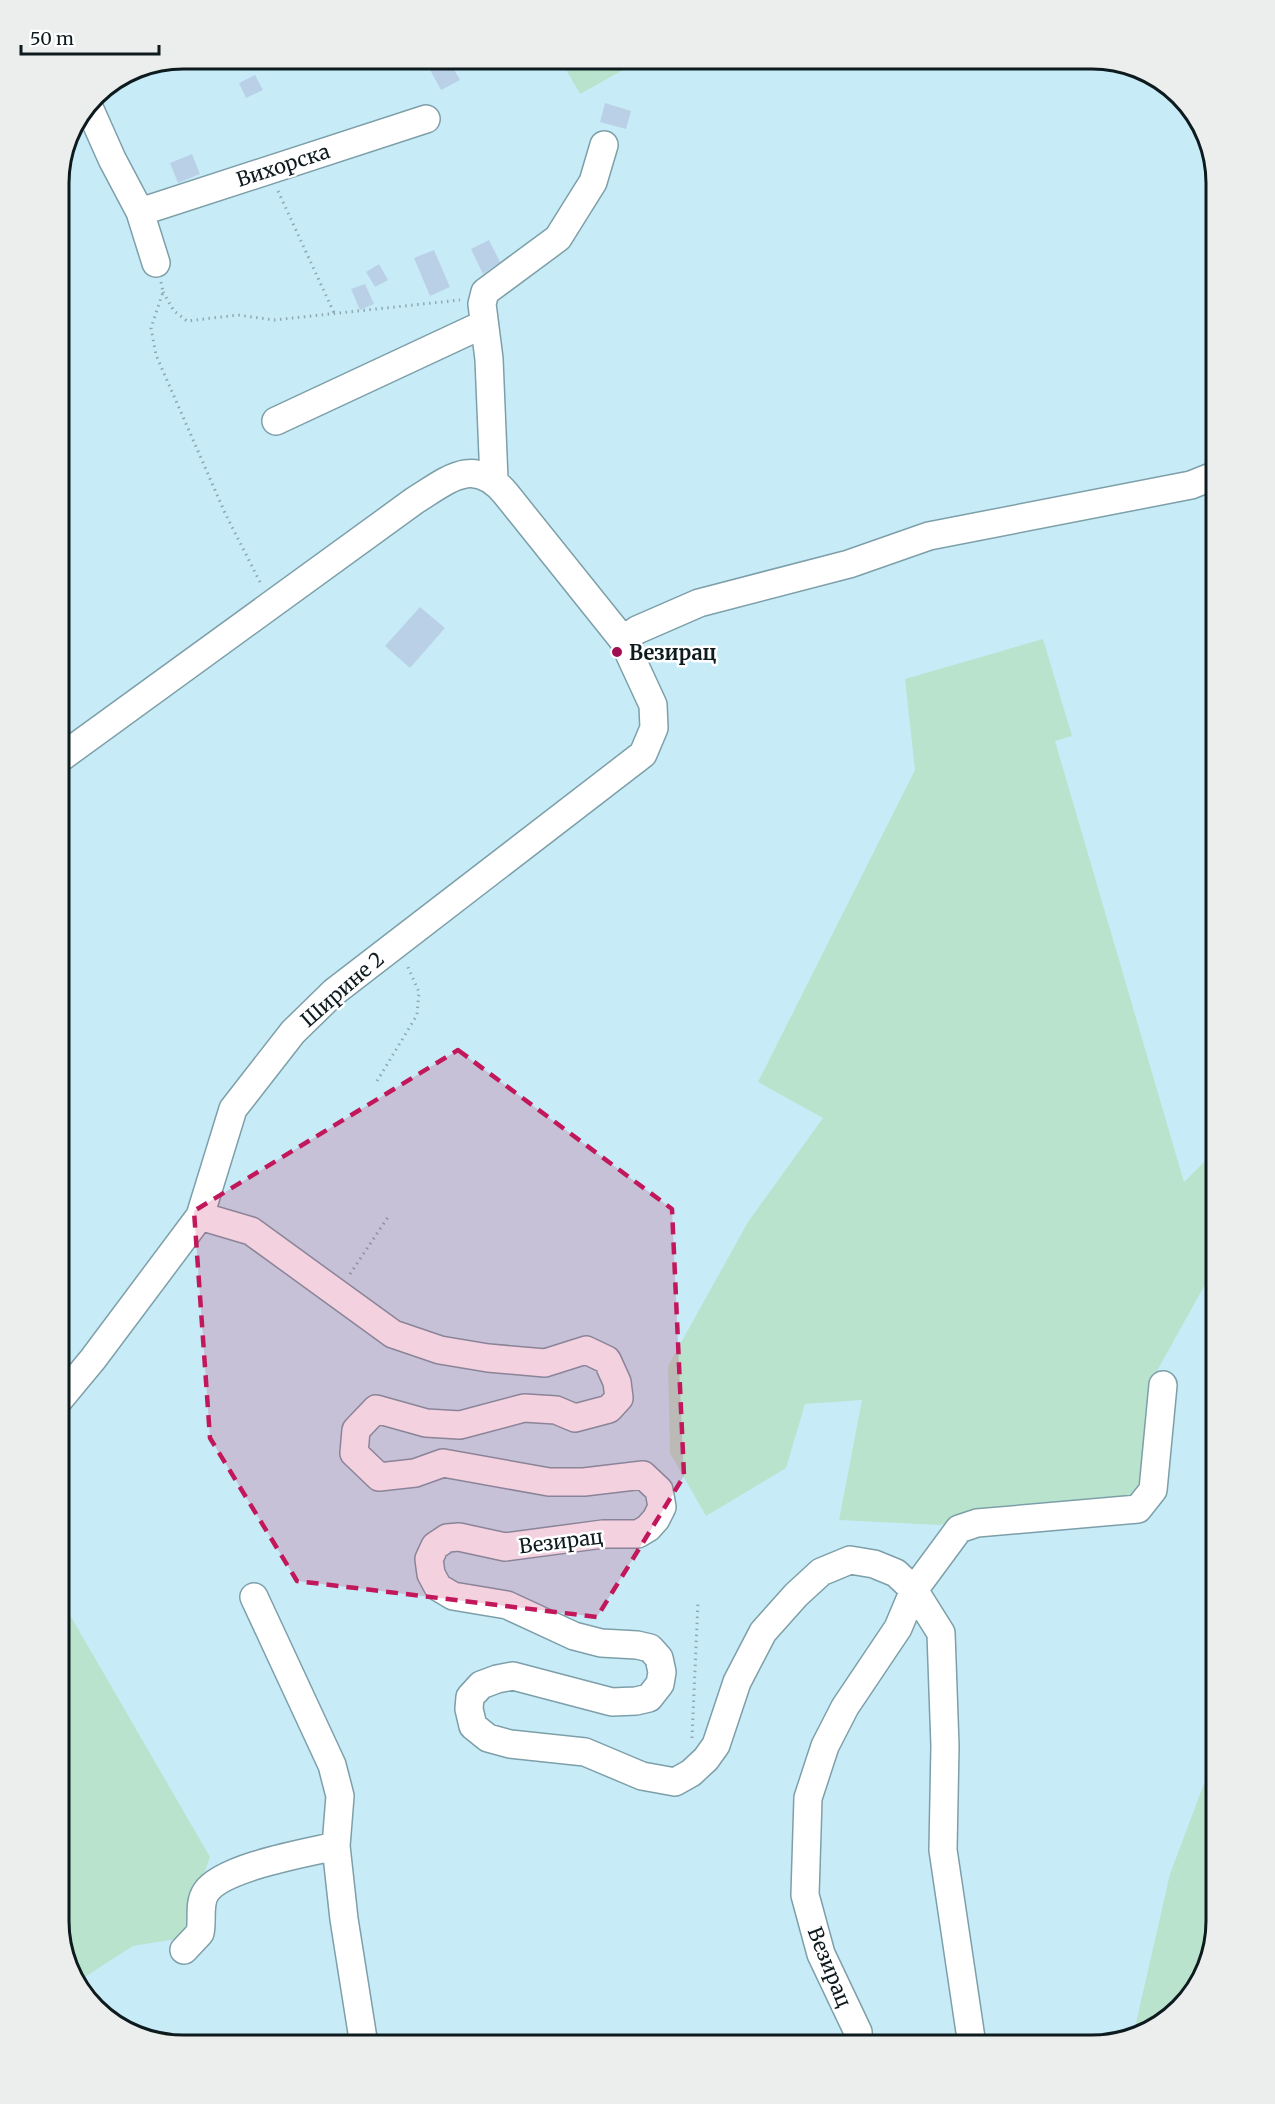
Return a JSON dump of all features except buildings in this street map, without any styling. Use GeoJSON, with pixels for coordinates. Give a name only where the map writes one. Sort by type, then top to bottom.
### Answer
{"type":"FeatureCollection","features":[{"type":"Feature","properties":{"kind":"street"},"geometry":{"type":"LineString","coordinates":[[92,113],[112,159],[140,212],[156,263]]}},
{"type":"Feature","properties":{"kind":"street","name":"Вихорска"},"geometry":{"type":"LineString","coordinates":[[140,212],[426,119]]}},
{"type":"Feature","properties":{"kind":"street"},"geometry":{"type":"LineString","coordinates":[[69,752],[414,501],[466,472],[494,480],[489,359],[483,314],[485,292],[558,238],[593,182],[604,145]]}},
{"type":"Feature","properties":{"kind":"street"},"geometry":{"type":"LineString","coordinates":[[276,421],[483,314]]}},
{"type":"Feature","properties":{"kind":"street"},"geometry":{"type":"LineString","coordinates":[[623,640],[637,630],[699,603],[849,564],[929,536],[1191,486],[1206,479]]}},
{"type":"Feature","properties":{"kind":"street","name":"Ширине 2"},"geometry":{"type":"LineString","coordinates":[[69,1387],[93,1359],[200,1216],[233,1109],[293,1032],[334,992],[394,944],[643,754],[654,728],[653,705],[623,640],[494,480]]}},
{"type":"Feature","properties":{"kind":"street","name":"Везирац"},"geometry":{"type":"LineString","coordinates":[[200,1216],[250,1231],[393,1334],[430,1347],[488,1358],[545,1363],[586,1350],[607,1360],[617,1382],[619,1398],[609,1409],[575,1418],[556,1410],[524,1408],[460,1425],[426,1423],[376,1409],[356,1430],[354,1453],[378,1477],[415,1473],[443,1463],[549,1482],[584,1482],[643,1475],[659,1490],[662,1507],[656,1519],[638,1534],[603,1534],[505,1547],[459,1537],[447,1538],[435,1546],[429,1559],[431,1575],[438,1587],[453,1596],[507,1605],[574,1636],[601,1643],[650,1648],[659,1658],[662,1672],[660,1684],[649,1698],[636,1701],[612,1702],[513,1676],[481,1685],[470,1697],[469,1709],[473,1726],[488,1738],[510,1744],[585,1752],[642,1776],[675,1782],[691,1773],[706,1760],[716,1745],[737,1682],[763,1632],[796,1595],[821,1572],[850,1560],[874,1564],[896,1573],[914,1590],[941,1633],[945,1746],[943,1850],[971,2035]]}},
{"type":"Feature","properties":{"kind":"street"},"geometry":{"type":"LineString","coordinates":[[914,1590],[958,1529],[977,1523],[1138,1509],[1153,1490],[1163,1385]]}},
{"type":"Feature","properties":{"kind":"street","name":"Везирац"},"geometry":{"type":"LineString","coordinates":[[858,2035],[821,1954],[805,1895],[808,1798],[825,1746],[844,1707],[898,1628],[914,1590]]}},
{"type":"Feature","properties":{"kind":"street"},"geometry":{"type":"LineString","coordinates":[[254,1597],[332,1765],[340,1796],[336,1846],[344,1920],[362,2035]]}},
{"type":"Feature","properties":{"kind":"street"},"geometry":{"type":"LineString","coordinates":[[184,1950],[200,1933],[201,1906],[205,1892],[219,1881],[238,1870],[336,1846]]}},
{"type":"Feature","properties":{"kind":"path"},"geometry":{"type":"LineString","coordinates":[[268,170],[335,315]]}},
{"type":"Feature","properties":{"kind":"path"},"geometry":{"type":"LineString","coordinates":[[272,604],[225,513],[156,356],[151,328],[163,292],[174,311],[187,321],[238,315],[274,320],[335,315],[457,299],[483,314]]}},
{"type":"Feature","properties":{"kind":"path"},"geometry":{"type":"LineString","coordinates":[[377,1081],[417,1015],[419,992],[407,965],[394,944]]}},
{"type":"Feature","properties":{"kind":"path"},"geometry":{"type":"LineString","coordinates":[[337,1293],[388,1218]]}},
{"type":"Feature","properties":{"kind":"path"},"geometry":{"type":"LineString","coordinates":[[692,1739],[698,1602]]}},
{"type":"Feature","properties":{"kind":"highlighted area"},"geometry":{"type":"Polygon","coordinates":[[[458,1050],[672,1209],[684,1476],[597,1617],[297,1581],[210,1438],[194,1211],[458,1050]]]}},
{"type":"Feature","properties":{"kind":"green space"},"geometry":{"type":"Polygon","coordinates":[[[566,69],[625,69],[580,94],[566,69]]]}},
{"type":"Feature","properties":{"kind":"green space"},"geometry":{"type":"Polygon","coordinates":[[[1043,639],[1072,736],[1055,741],[1184,1182],[1206,1160],[1206,1283],[1152,1380],[1147,1496],[939,1525],[839,1520],[862,1400],[805,1404],[786,1468],[706,1516],[670,1453],[668,1366],[748,1222],[823,1118],[758,1082],[915,770],[905,679],[1043,639]]]}},
{"type":"Feature","properties":{"kind":"green space"},"geometry":{"type":"Polygon","coordinates":[[[69,1613],[210,1857],[182,1938],[133,1946],[84,1977],[71,1943],[69,1929],[69,1613]]]}},
{"type":"Feature","properties":{"kind":"green space"},"geometry":{"type":"Polygon","coordinates":[[[1206,1778],[1206,1921],[1202,1951],[1183,1991],[1162,2012],[1135,2026],[1170,1874],[1206,1778]]]}},
{"type":"Feature","properties":{"kind":"place","name":"Везирац"},"geometry":{"type":"Point","coordinates":[617,652]}}]}
